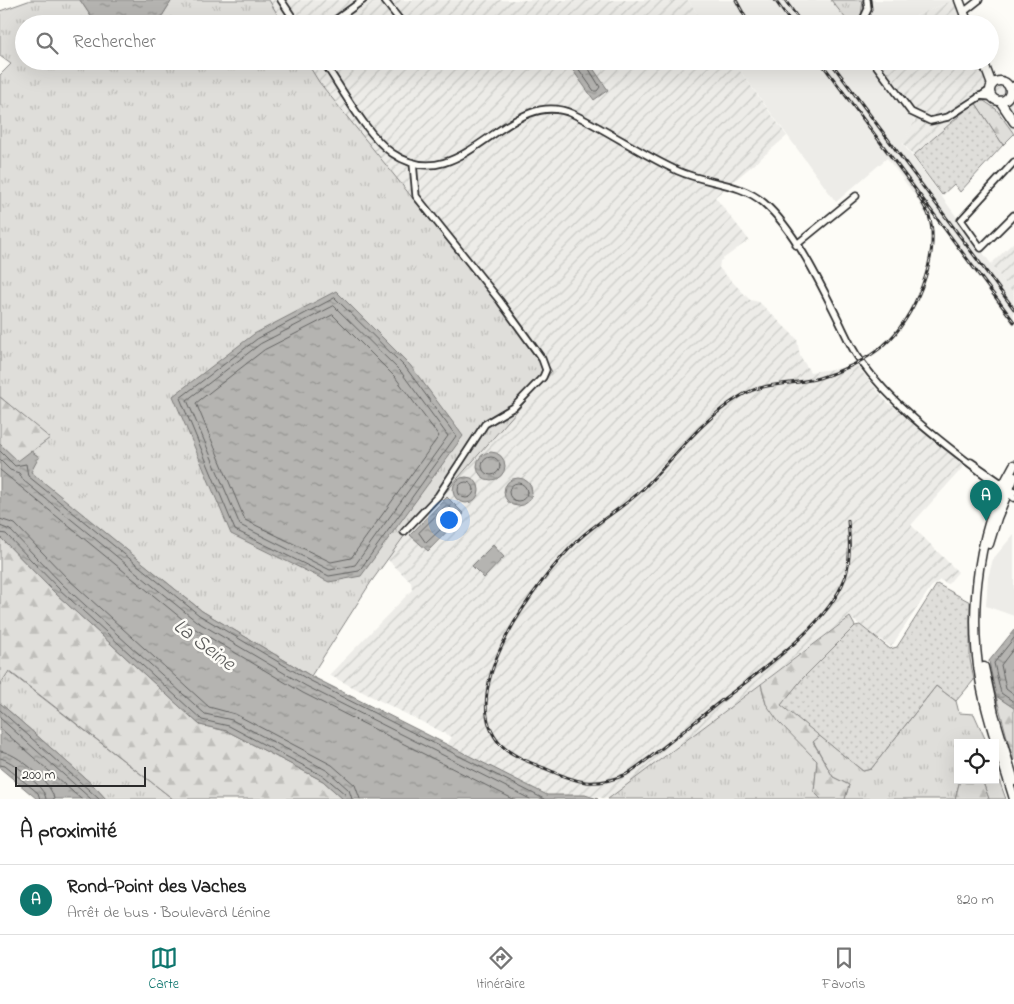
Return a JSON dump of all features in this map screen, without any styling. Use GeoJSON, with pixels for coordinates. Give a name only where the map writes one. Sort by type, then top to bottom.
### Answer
{"type":"FeatureCollection","features":[{"type":"Feature","properties":{"kind":"main road"},"geometry":{"type":"LineString","coordinates":[[959,0],[967,10],[967,15]]}},
{"type":"Feature","properties":{"kind":"main road"},"geometry":{"type":"LineString","coordinates":[[964,0],[969,15]]}},
{"type":"Feature","properties":{"kind":"main road"},"geometry":{"type":"LineString","coordinates":[[986,70],[993,88],[1004,99],[1014,122]]}},
{"type":"Feature","properties":{"kind":"main road"},"geometry":{"type":"LineString","coordinates":[[990,70],[993,88]]}},
{"type":"Feature","properties":{"kind":"main road"},"geometry":{"type":"LineString","coordinates":[[993,88],[1004,82],[1012,86],[1004,99]]}},
{"type":"Feature","properties":{"kind":"main road"},"geometry":{"type":"LineString","coordinates":[[1014,465],[996,522],[985,566],[980,626],[988,690],[1014,781]]}},
{"type":"Feature","properties":{"kind":"main road"},"geometry":{"type":"LineString","coordinates":[[1014,477],[992,513],[982,558],[977,595],[976,639],[980,678],[989,717],[1014,799]]}},
{"type":"Feature","properties":{"kind":"street"},"geometry":{"type":"LineString","coordinates":[[281,0],[291,15]]}},
{"type":"Feature","properties":{"kind":"street"},"geometry":{"type":"LineString","coordinates":[[342,15],[363,0]]}},
{"type":"Feature","properties":{"kind":"street"},"geometry":{"type":"LineString","coordinates":[[384,0],[396,15]]}},
{"type":"Feature","properties":{"kind":"street"},"geometry":{"type":"LineString","coordinates":[[865,15],[868,8],[867,0]]}},
{"type":"Feature","properties":{"kind":"street"},"geometry":{"type":"LineString","coordinates":[[967,10],[979,0]]}},
{"type":"Feature","properties":{"kind":"street"},"geometry":{"type":"LineString","coordinates":[[329,70],[377,140],[391,153],[413,163],[448,163],[531,112],[542,109],[562,110],[676,170],[692,177],[732,186],[752,194],[770,209],[796,245],[819,280],[858,357],[880,386],[904,410],[969,462],[973,462],[1007,489],[1014,498]]}},
{"type":"Feature","properties":{"kind":"street"},"geometry":{"type":"LineString","coordinates":[[880,70],[906,106],[916,116],[930,121],[948,118],[993,88]]}},
{"type":"Feature","properties":{"kind":"street"},"geometry":{"type":"LineString","coordinates":[[1014,162],[960,220],[981,248],[1014,216]]}},
{"type":"Feature","properties":{"kind":"street"},"geometry":{"type":"LineString","coordinates":[[404,532],[438,496],[485,424],[514,407],[543,377],[546,370],[542,359],[500,301],[416,196],[413,163]]}},
{"type":"Feature","properties":{"kind":"street"},"geometry":{"type":"LineString","coordinates":[[796,245],[856,196]]}},
{"type":"Feature","properties":{"kind":"shaded area"},"geometry":{"type":"Polygon","coordinates":[[[269,0],[688,0],[699,15],[278,15],[269,0]]]}},
{"type":"Feature","properties":{"kind":"shaded area"},"geometry":{"type":"Polygon","coordinates":[[[688,0],[831,0],[843,15],[699,15],[688,0]]]}},
{"type":"Feature","properties":{"kind":"shaded area"},"geometry":{"type":"Polygon","coordinates":[[[863,0],[954,0],[918,15],[861,15],[863,0]]]}},
{"type":"Feature","properties":{"kind":"shaded area"},"geometry":{"type":"Polygon","coordinates":[[[954,0],[962,15],[918,15],[954,0]]]}},
{"type":"Feature","properties":{"kind":"shaded area"},"geometry":{"type":"Polygon","coordinates":[[[312,70],[739,70],[787,136],[715,197],[749,240],[720,261],[719,268],[750,300],[759,302],[797,339],[800,356],[810,372],[857,366],[886,401],[966,464],[911,525],[958,572],[948,584],[940,580],[931,587],[891,647],[849,617],[608,799],[585,795],[547,795],[447,745],[452,737],[329,675],[412,590],[411,582],[386,558],[463,263],[319,82],[312,70]]]}},
{"type":"Feature","properties":{"kind":"shaded area"},"geometry":{"type":"Polygon","coordinates":[[[740,70],[877,70],[915,122],[903,144],[1014,295],[1014,326],[929,210],[924,213],[917,198],[887,158],[836,202],[740,70]]]}},
{"type":"Feature","properties":{"kind":"shaded area"},"geometry":{"type":"Polygon","coordinates":[[[877,70],[988,70],[991,77],[1014,81],[1014,133],[996,109],[975,102],[913,156],[903,143],[915,121],[877,70]]]}},
{"type":"Feature","properties":{"kind":"shaded area"},"geometry":{"type":"Polygon","coordinates":[[[1014,242],[1014,295],[991,264],[1014,242]]]}},
{"type":"Feature","properties":{"kind":"shaded area"},"geometry":{"type":"Polygon","coordinates":[[[1014,534],[1014,616],[986,606],[988,578],[993,559],[1014,534]]]}},
{"type":"Feature","properties":{"kind":"green space"},"geometry":{"type":"Polygon","coordinates":[[[31,0],[80,0],[90,15],[15,15],[15,70],[312,70],[319,82],[552,371],[444,494],[405,535],[371,582],[311,676],[202,611],[30,472],[39,457],[31,451],[49,438],[0,397],[0,75],[11,64],[0,56],[0,11],[31,0]]]}},
{"type":"Feature","properties":{"kind":"green space"},"geometry":{"type":"Polygon","coordinates":[[[172,0],[269,0],[278,15],[163,15],[172,0]]]}},
{"type":"Feature","properties":{"kind":"green space"},"geometry":{"type":"Polygon","coordinates":[[[831,0],[863,0],[861,15],[843,15],[831,0]]]}},
{"type":"Feature","properties":{"kind":"green space"},"geometry":{"type":"Polygon","coordinates":[[[984,101],[996,109],[1014,134],[1003,145],[975,102],[984,101]]]}},
{"type":"Feature","properties":{"kind":"green space"},"geometry":{"type":"Polygon","coordinates":[[[975,102],[1003,145],[960,192],[954,184],[942,195],[913,156],[975,102]]]}},
{"type":"Feature","properties":{"kind":"green space"},"geometry":{"type":"Polygon","coordinates":[[[0,397],[50,438],[18,462],[0,444],[0,397]]]}},
{"type":"Feature","properties":{"kind":"green space"},"geometry":{"type":"Polygon","coordinates":[[[0,537],[55,593],[200,725],[227,731],[323,781],[343,799],[173,799],[9,671],[0,685],[0,537]]]}},
{"type":"Feature","properties":{"kind":"green space"},"geometry":{"type":"Polygon","coordinates":[[[937,584],[970,602],[970,659],[974,680],[956,701],[936,686],[871,769],[863,771],[781,705],[803,678],[855,626],[860,625],[890,649],[897,647],[937,584]]]}},
{"type":"Feature","properties":{"kind":"green space"},"geometry":{"type":"Polygon","coordinates":[[[850,617],[855,626],[803,678],[782,705],[820,736],[813,742],[833,777],[849,785],[845,799],[821,799],[814,792],[817,761],[778,721],[766,704],[761,684],[850,617]]]}},
{"type":"Feature","properties":{"kind":"green space"},"geometry":{"type":"Polygon","coordinates":[[[8,671],[173,799],[106,799],[94,786],[0,703],[0,685],[8,671]]]}},
{"type":"Feature","properties":{"kind":"green space"},"geometry":{"type":"Polygon","coordinates":[[[761,684],[766,704],[817,761],[814,792],[821,799],[608,799],[761,684]]]}},
{"type":"Feature","properties":{"kind":"green space"},"geometry":{"type":"Polygon","coordinates":[[[936,686],[956,701],[959,713],[974,714],[985,739],[954,739],[954,784],[959,784],[955,799],[845,799],[849,785],[833,777],[813,741],[820,736],[863,771],[871,769],[936,686]]]}},
{"type":"Feature","properties":{"kind":"green space"},"geometry":{"type":"Polygon","coordinates":[[[996,696],[1014,708],[1014,761],[1012,756],[996,696]]]}},
{"type":"Feature","properties":{"kind":"green space"},"geometry":{"type":"Polygon","coordinates":[[[999,780],[1006,799],[989,799],[983,784],[999,784],[999,780]]]}},
{"type":"Feature","properties":{"kind":"green space"},"geometry":{"type":"Polygon","coordinates":[[[959,784],[983,784],[989,799],[955,799],[959,784]]]}},
{"type":"Feature","properties":{"kind":"water"},"geometry":{"type":"Polygon","coordinates":[[[80,0],[172,0],[163,15],[90,15],[80,0]]]}},
{"type":"Feature","properties":{"kind":"water"},"geometry":{"type":"Polygon","coordinates":[[[573,70],[594,70],[608,90],[594,100],[573,70]]]}},
{"type":"Feature","properties":{"kind":"water"},"geometry":{"type":"Polygon","coordinates":[[[336,291],[410,365],[463,436],[361,576],[329,582],[231,534],[173,396],[254,334],[336,291]]]}},
{"type":"Feature","properties":{"kind":"water","name":"La Seine"},"geometry":{"type":"Polygon","coordinates":[[[0,444],[18,461],[31,451],[39,457],[31,472],[202,611],[311,676],[547,795],[585,795],[598,799],[343,799],[323,781],[227,731],[200,725],[55,593],[0,537],[0,444]]]}},
{"type":"Feature","properties":{"kind":"water"},"geometry":{"type":"Polygon","coordinates":[[[491,452],[501,456],[505,466],[501,476],[491,480],[481,476],[477,466],[481,456],[491,452]]]}},
{"type":"Feature","properties":{"kind":"water"},"geometry":{"type":"Polygon","coordinates":[[[466,477],[476,480],[479,490],[476,500],[466,503],[456,500],[453,490],[456,480],[466,477]]]}},
{"type":"Feature","properties":{"kind":"water"},"geometry":{"type":"Polygon","coordinates":[[[518,478],[528,482],[532,492],[528,502],[518,506],[508,502],[504,492],[508,482],[518,478]]]}},
{"type":"Feature","properties":{"kind":"water"},"geometry":{"type":"Polygon","coordinates":[[[447,497],[464,514],[428,551],[410,535],[447,497]]]}},
{"type":"Feature","properties":{"kind":"water"},"geometry":{"type":"Polygon","coordinates":[[[493,545],[504,557],[484,578],[472,566],[493,545]]]}},
{"type":"Feature","properties":{"kind":"water"},"geometry":{"type":"Polygon","coordinates":[[[1014,630],[1014,708],[996,696],[989,661],[1014,630]]]}},
{"type":"Feature","properties":{"kind":"water"},"geometry":{"type":"Polygon","coordinates":[[[0,703],[94,786],[106,799],[37,799],[0,768],[0,703]]]}},
{"type":"Feature","properties":{"kind":"railway"},"geometry":{"type":"LineString","coordinates":[[736,0],[744,15]]}},
{"type":"Feature","properties":{"kind":"railway"},"geometry":{"type":"LineString","coordinates":[[775,0],[786,15]]}},
{"type":"Feature","properties":{"kind":"railway"},"geometry":{"type":"LineString","coordinates":[[785,0],[796,15]]}},
{"type":"Feature","properties":{"kind":"railway"},"geometry":{"type":"LineString","coordinates":[[827,70],[1014,322]]}},
{"type":"Feature","properties":{"kind":"railway"},"geometry":{"type":"LineString","coordinates":[[837,70],[1014,309]]}},
{"type":"Feature","properties":{"kind":"railway"},"geometry":{"type":"LineString","coordinates":[[848,521],[850,550],[847,571],[836,596],[823,614],[789,648],[627,774],[604,781],[585,782],[576,780],[521,758],[500,744],[488,721],[487,695],[494,666],[507,636],[524,607],[543,580],[578,540],[643,489],[688,440],[725,406],[758,388],[819,378],[853,365],[870,356],[895,334],[905,320],[922,286],[932,249],[932,231],[929,216],[916,192]]}},
{"type":"Feature","properties":{"kind":"place","name":"Rond-Point des Vaches"},"geometry":{"type":"Point","coordinates":[986,521]}}]}
